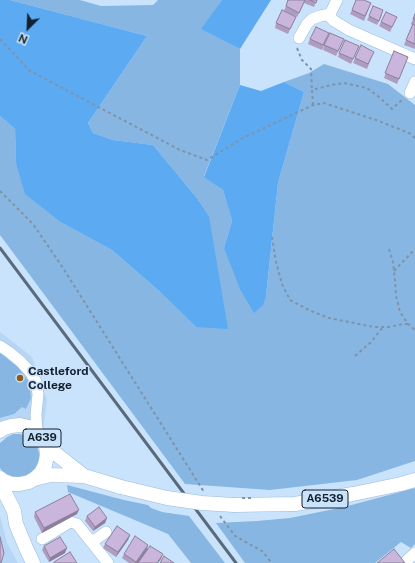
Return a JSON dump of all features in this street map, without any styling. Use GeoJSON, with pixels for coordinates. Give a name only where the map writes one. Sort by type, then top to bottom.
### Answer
{"type":"FeatureCollection","features":[{"type":"Feature","properties":{"kind":"main road","name":"A639"},"geometry":{"type":"LineString","coordinates":[[1,429],[22,425],[29,427],[37,432],[43,439],[46,446],[47,455],[45,465],[41,473],[20,492],[14,511]]}},
{"type":"Feature","properties":{"kind":"main road","name":"A6539"},"geometry":{"type":"LineString","coordinates":[[46,446],[84,476]]}},
{"type":"Feature","properties":{"kind":"main road","name":"A6539"},"geometry":{"type":"LineString","coordinates":[[32,481],[51,475],[84,476],[167,498],[202,503],[234,505],[295,504],[353,494],[415,480]]}},
{"type":"Feature","properties":{"kind":"main road"},"geometry":{"type":"LineString","coordinates":[[0,478],[12,484],[32,481]]}},
{"type":"Feature","properties":{"kind":"main road"},"geometry":{"type":"LineString","coordinates":[[0,483],[14,511],[16,524],[33,563]]}},
{"type":"Feature","properties":{"kind":"street"},"geometry":{"type":"LineString","coordinates":[[337,0],[330,14],[330,17],[334,21],[349,30],[415,59]]}},
{"type":"Feature","properties":{"kind":"street"},"geometry":{"type":"LineString","coordinates":[[298,41],[307,24],[312,19],[330,14]]}},
{"type":"Feature","properties":{"kind":"street"},"geometry":{"type":"LineString","coordinates":[[410,93],[415,82]]}},
{"type":"Feature","properties":{"kind":"street"},"geometry":{"type":"LineString","coordinates":[[0,346],[22,362],[36,382],[38,394],[36,415],[37,432]]}},
{"type":"Feature","properties":{"kind":"street"},"geometry":{"type":"LineString","coordinates":[[22,425],[30,418],[37,407]]}},
{"type":"Feature","properties":{"kind":"street"},"geometry":{"type":"LineString","coordinates":[[42,539],[70,522],[77,524],[108,563]]}},
{"type":"Feature","properties":{"kind":"street"},"geometry":{"type":"LineString","coordinates":[[92,542],[106,532]]}},
{"type":"Feature","properties":{"kind":"street"},"geometry":{"type":"LineString","coordinates":[[405,562],[415,553]]}},
{"type":"Feature","properties":{"kind":"path"},"geometry":{"type":"LineString","coordinates":[[0,39],[30,70],[180,150],[207,160],[243,138],[314,105],[324,103],[376,120],[409,133],[415,138]]}},
{"type":"Feature","properties":{"kind":"path"},"geometry":{"type":"LineString","coordinates":[[298,41],[302,60],[311,69],[314,105]]}},
{"type":"Feature","properties":{"kind":"path"},"geometry":{"type":"LineString","coordinates":[[312,90],[331,84],[344,83],[359,86],[367,88],[392,109],[410,93]]}},
{"type":"Feature","properties":{"kind":"path"},"geometry":{"type":"LineString","coordinates":[[0,192],[33,224],[63,268],[202,489]]}},
{"type":"Feature","properties":{"kind":"path"},"geometry":{"type":"LineString","coordinates":[[272,237],[276,262],[282,284],[290,300],[311,312],[329,318],[374,327],[408,324]]}},
{"type":"Feature","properties":{"kind":"path"},"geometry":{"type":"LineString","coordinates":[[394,271],[415,249]]}},
{"type":"Feature","properties":{"kind":"path"},"geometry":{"type":"LineString","coordinates":[[389,250],[393,262],[396,296],[400,312],[408,324],[415,330]]}},
{"type":"Feature","properties":{"kind":"path"},"geometry":{"type":"LineString","coordinates":[[355,356],[371,342],[383,327]]}},
{"type":"Feature","properties":{"kind":"path"},"geometry":{"type":"LineString","coordinates":[[222,520],[235,536],[262,551],[272,563]]}},
{"type":"Feature","properties":{"kind":"shaded area"},"geometry":{"type":"Polygon","coordinates":[[[0,0],[10,0],[147,36],[88,123],[93,133],[113,140],[153,145],[197,198],[209,216],[228,329],[196,327],[159,291],[112,250],[62,223],[25,194],[16,163],[15,129],[0,116],[0,0]]]}},
{"type":"Feature","properties":{"kind":"shaded area"},"geometry":{"type":"Polygon","coordinates":[[[10,0],[80,0],[101,6],[153,5],[158,0],[222,0],[202,29],[240,49],[240,85],[204,176],[223,190],[232,221],[224,248],[266,296],[278,183],[304,92],[284,82],[309,73],[324,64],[388,84],[415,105],[415,461],[357,480],[270,490],[185,484],[0,235],[0,116],[15,129],[16,163],[62,223],[112,250],[159,291],[196,327],[209,216],[197,198],[153,145],[113,140],[93,133],[88,123],[147,36],[10,0]]]}},
{"type":"Feature","properties":{"kind":"shaded area"},"geometry":{"type":"Polygon","coordinates":[[[222,0],[271,0],[240,49],[201,29],[222,0]]]}},
{"type":"Feature","properties":{"kind":"shaded area"},"geometry":{"type":"Polygon","coordinates":[[[284,82],[304,92],[278,183],[266,296],[263,305],[254,313],[240,289],[224,248],[232,221],[223,190],[204,177],[240,85],[261,91],[284,82]]]}},
{"type":"Feature","properties":{"kind":"shaded area","name":"Castleford College"},"geometry":{"type":"Polygon","coordinates":[[[0,332],[32,357],[47,400],[43,430],[0,423],[0,332]]]}},
{"type":"Feature","properties":{"kind":"shaded area"},"geometry":{"type":"Polygon","coordinates":[[[0,353],[18,367],[29,382],[31,398],[26,409],[22,407],[14,414],[0,418],[0,353]]]}},
{"type":"Feature","properties":{"kind":"shaded area"},"geometry":{"type":"Polygon","coordinates":[[[13,434],[27,436],[33,440],[39,453],[39,461],[36,467],[31,473],[25,476],[11,476],[4,473],[0,468],[0,443],[13,434]]]}},
{"type":"Feature","properties":{"kind":"shaded area"},"geometry":{"type":"Polygon","coordinates":[[[67,485],[148,505],[151,508],[162,512],[189,516],[225,563],[191,563],[168,534],[68,492],[67,485]]]}},
{"type":"Feature","properties":{"kind":"shaded area"},"geometry":{"type":"Polygon","coordinates":[[[415,488],[415,544],[411,548],[401,542],[375,563],[245,563],[216,523],[290,518],[344,507],[415,488]]]}},
{"type":"Feature","properties":{"kind":"shaded area"},"geometry":{"type":"Polygon","coordinates":[[[0,516],[7,543],[18,563],[0,563],[0,516]]]}},
{"type":"Feature","properties":{"kind":"building"},"geometry":{"type":"Polygon","coordinates":[[[288,0],[305,0],[299,13],[286,6],[288,0]]]}},
{"type":"Feature","properties":{"kind":"building"},"geometry":{"type":"Polygon","coordinates":[[[310,0],[317,0],[316,3],[310,0]]]}},
{"type":"Feature","properties":{"kind":"building"},"geometry":{"type":"Polygon","coordinates":[[[356,0],[364,0],[371,3],[365,16],[352,10],[356,0]]]}},
{"type":"Feature","properties":{"kind":"building"},"geometry":{"type":"Polygon","coordinates":[[[373,6],[383,10],[379,21],[369,16],[373,6]]]}},
{"type":"Feature","properties":{"kind":"building"},"geometry":{"type":"Polygon","coordinates":[[[282,10],[296,17],[290,29],[276,23],[282,10]]]}},
{"type":"Feature","properties":{"kind":"building"},"geometry":{"type":"Polygon","coordinates":[[[386,12],[397,17],[392,27],[381,22],[386,12]]]}},
{"type":"Feature","properties":{"kind":"building"},"geometry":{"type":"Polygon","coordinates":[[[413,24],[415,25],[415,44],[406,40],[413,24]]]}},
{"type":"Feature","properties":{"kind":"building"},"geometry":{"type":"Polygon","coordinates":[[[316,27],[329,33],[323,45],[310,39],[316,27]]]}},
{"type":"Feature","properties":{"kind":"building"},"geometry":{"type":"Polygon","coordinates":[[[330,33],[344,39],[338,51],[324,45],[330,33]]]}},
{"type":"Feature","properties":{"kind":"building"},"geometry":{"type":"Polygon","coordinates":[[[345,40],[359,46],[353,59],[339,53],[345,40]]]}},
{"type":"Feature","properties":{"kind":"building"},"geometry":{"type":"Polygon","coordinates":[[[361,45],[374,52],[368,64],[355,58],[361,45]]]}},
{"type":"Feature","properties":{"kind":"building"},"geometry":{"type":"Polygon","coordinates":[[[394,51],[408,57],[399,79],[385,73],[394,51]]]}},
{"type":"Feature","properties":{"kind":"building"},"geometry":{"type":"Polygon","coordinates":[[[70,494],[79,510],[44,528],[35,512],[70,494]]]}},
{"type":"Feature","properties":{"kind":"building"},"geometry":{"type":"Polygon","coordinates":[[[99,507],[107,518],[95,527],[87,516],[99,507]]]}},
{"type":"Feature","properties":{"kind":"building"},"geometry":{"type":"Polygon","coordinates":[[[117,526],[130,535],[118,552],[105,544],[117,526]]]}},
{"type":"Feature","properties":{"kind":"building"},"geometry":{"type":"Polygon","coordinates":[[[135,536],[148,545],[136,562],[124,554],[135,536]]]}},
{"type":"Feature","properties":{"kind":"building"},"geometry":{"type":"Polygon","coordinates":[[[0,537],[4,553],[1,563],[0,563],[0,537]]]}},
{"type":"Feature","properties":{"kind":"building"},"geometry":{"type":"Polygon","coordinates":[[[60,537],[67,548],[50,558],[44,546],[60,537]]]}},
{"type":"Feature","properties":{"kind":"building"},"geometry":{"type":"Polygon","coordinates":[[[150,546],[163,554],[157,563],[138,563],[150,546]]]}},
{"type":"Feature","properties":{"kind":"building"},"geometry":{"type":"Polygon","coordinates":[[[394,549],[405,563],[377,563],[394,549]]]}},
{"type":"Feature","properties":{"kind":"building"},"geometry":{"type":"Polygon","coordinates":[[[70,552],[77,563],[54,563],[54,562],[70,552]]]}},
{"type":"Feature","properties":{"kind":"building"},"geometry":{"type":"Polygon","coordinates":[[[164,556],[174,563],[160,563],[164,556]]]}},
{"type":"Feature","properties":{"kind":"railway"},"geometry":{"type":"LineString","coordinates":[[0,248],[236,563]]}},
{"type":"Feature","properties":{"kind":"place","name":"Castleford College"},"geometry":{"type":"Point","coordinates":[20,378]}}]}
